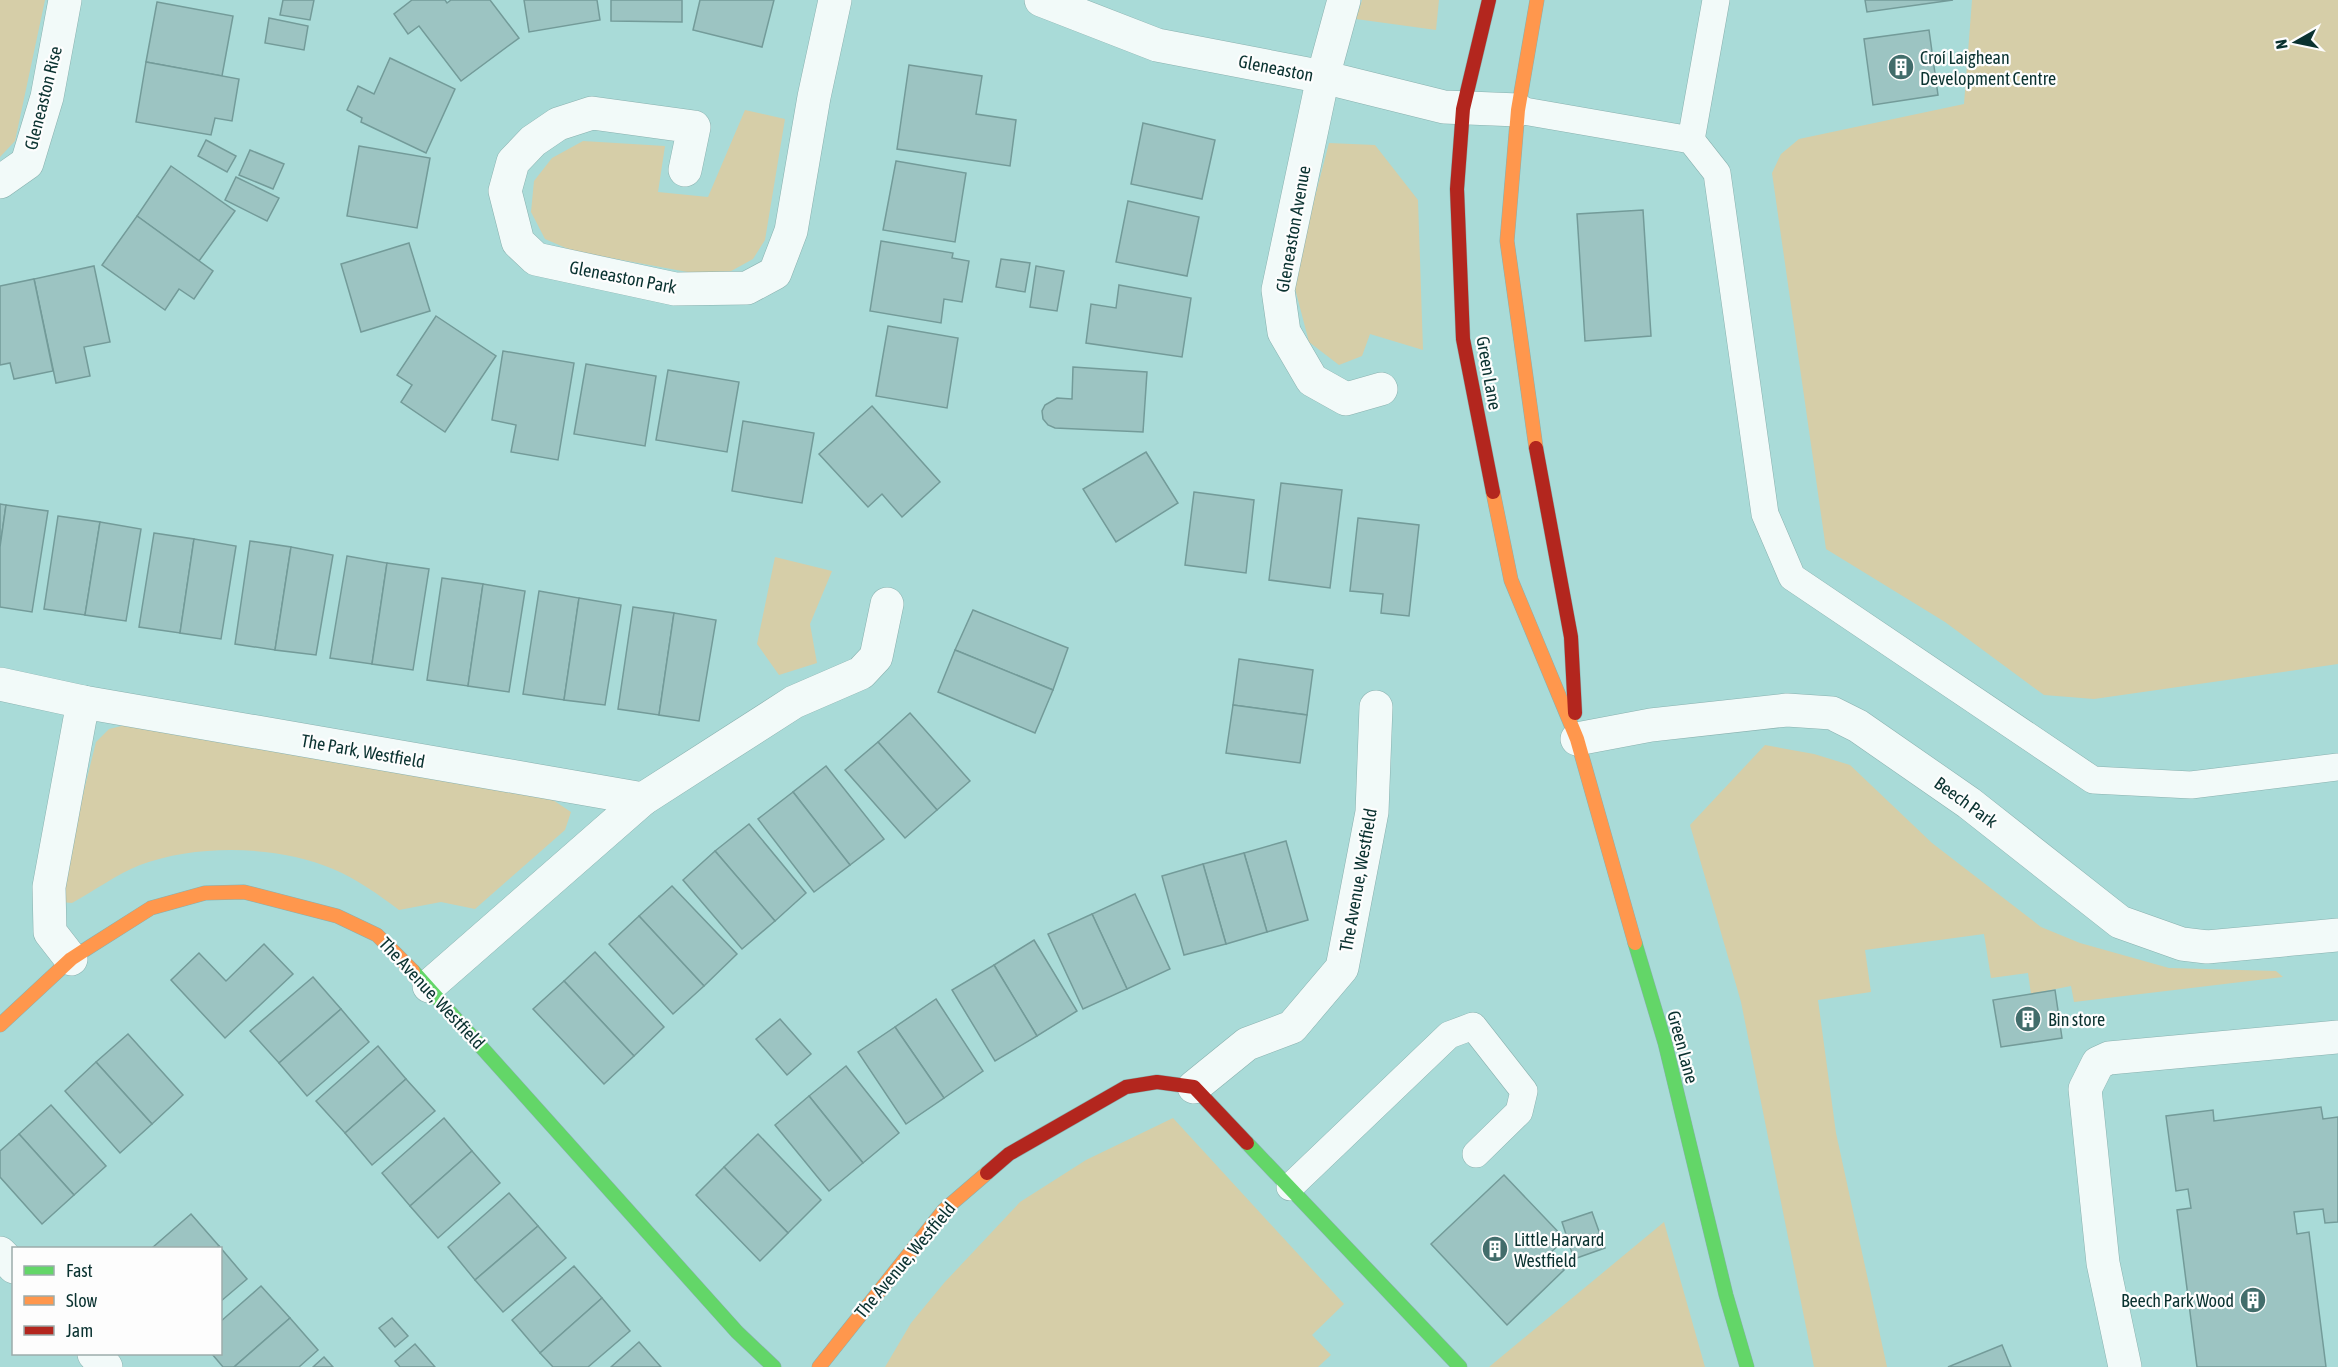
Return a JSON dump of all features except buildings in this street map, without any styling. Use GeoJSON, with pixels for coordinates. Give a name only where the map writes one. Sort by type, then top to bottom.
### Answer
{"type":"FeatureCollection","features":[{"type":"Feature","properties":{"kind":"street","name":"Gleneaston Rise"},"geometry":{"type":"LineString","coordinates":[[0,182],[27,163],[47,97],[65,0]]}},
{"type":"Feature","properties":{"kind":"street","name":"Gleneaston Park"},"geometry":{"type":"LineString","coordinates":[[685,170],[694,127],[592,113],[558,124],[533,141],[513,162],[505,191],[519,242],[536,259],[675,289],[747,288],[775,273],[791,231],[814,97],[835,0]]}},
{"type":"Feature","properties":{"kind":"street","name":"Gleneaston"},"geometry":{"type":"LineString","coordinates":[[1041,0],[1157,45],[1323,77],[1444,107],[1518,110]]}},
{"type":"Feature","properties":{"kind":"street","name":"Gleneaston Avenue"},"geometry":{"type":"LineString","coordinates":[[1344,0],[1323,77],[1278,290],[1284,332],[1312,380],[1346,399],[1381,389]]}},
{"type":"Feature","properties":{"kind":"street","name":"Green Lane"},"geometry":{"type":"LineString","coordinates":[[1488,0],[1463,109],[1457,189],[1463,339],[1511,580],[1577,739],[1615,879],[1665,1043],[1726,1295],[1747,1367]]}},
{"type":"Feature","properties":{"kind":"street","name":"Green Lane"},"geometry":{"type":"LineString","coordinates":[[1537,0],[1518,110],[1507,241],[1533,434],[1571,638],[1577,739]]}},
{"type":"Feature","properties":{"kind":"street"},"geometry":{"type":"LineString","coordinates":[[1463,109],[1485,74]]}},
{"type":"Feature","properties":{"kind":"street"},"geometry":{"type":"LineString","coordinates":[[429,987],[643,799],[794,702],[861,673],[876,657],[887,604]]}},
{"type":"Feature","properties":{"kind":"street","name":"The Park, Westfield"},"geometry":{"type":"LineString","coordinates":[[0,684],[83,702],[643,799]]}},
{"type":"Feature","properties":{"kind":"street"},"geometry":{"type":"LineString","coordinates":[[71,959],[50,932],[49,899],[83,702]]}},
{"type":"Feature","properties":{"kind":"street","name":"The Avenue, Westfield"},"geometry":{"type":"LineString","coordinates":[[819,1367],[944,1210],[1009,1154],[1126,1087],[1156,1082],[1194,1087],[1247,1044],[1292,1027],[1342,968],[1372,812],[1376,707]]}},
{"type":"Feature","properties":{"kind":"street","name":"Beech Park"},"geometry":{"type":"LineString","coordinates":[[1577,739],[1651,725],[1787,710],[1832,713],[1858,726],[1969,802],[2120,922],[2182,944],[2207,947],[2338,935]]}},
{"type":"Feature","properties":{"kind":"street","name":"The Avenue, Westfield"},"geometry":{"type":"LineString","coordinates":[[0,1025],[71,959],[152,908],[205,893],[244,892],[337,916],[377,935],[404,959],[737,1332],[774,1367]]}},
{"type":"Feature","properties":{"kind":"street"},"geometry":{"type":"LineString","coordinates":[[2125,1367],[2103,1263],[2085,1089],[2098,1063],[2109,1058],[2338,1037]]}},
{"type":"Feature","properties":{"kind":"street"},"geometry":{"type":"LineString","coordinates":[[1194,1087],[1461,1367]]}},
{"type":"Feature","properties":{"kind":"street"},"geometry":{"type":"LineString","coordinates":[[0,1252],[12,1265]]}},
{"type":"Feature","properties":{"kind":"street"},"geometry":{"type":"LineString","coordinates":[[96,1355],[106,1367]]}},
{"type":"Feature","properties":{"kind":"lane"},"geometry":{"type":"LineString","coordinates":[[1691,140],[1716,0]]}},
{"type":"Feature","properties":{"kind":"lane"},"geometry":{"type":"LineString","coordinates":[[1518,110],[1691,140],[1717,173],[1765,514],[1791,577],[2093,780],[2191,785],[2338,767]]}},
{"type":"Feature","properties":{"kind":"lane"},"geometry":{"type":"LineString","coordinates":[[1290,1187],[1449,1035],[1473,1026],[1524,1091],[1520,1112],[1476,1154]]}},
{"type":"Feature","properties":{"kind":"shaded area"},"geometry":{"type":"Polygon","coordinates":[[[0,0],[45,0],[15,141],[0,157],[0,0]]]}},
{"type":"Feature","properties":{"kind":"shaded area"},"geometry":{"type":"Polygon","coordinates":[[[1362,0],[1439,0],[1436,30],[1356,19],[1362,0]]]}},
{"type":"Feature","properties":{"kind":"shaded area"},"geometry":{"type":"Polygon","coordinates":[[[1972,0],[2338,0],[2338,664],[2094,699],[2044,695],[1945,622],[1826,549],[1772,173],[1781,154],[1799,139],[1964,104],[1972,0]]]}},
{"type":"Feature","properties":{"kind":"shaded area"},"geometry":{"type":"Polygon","coordinates":[[[745,110],[785,119],[765,240],[753,259],[724,275],[693,273],[573,251],[545,239],[531,212],[534,181],[552,158],[583,141],[665,146],[658,192],[708,197],[745,110]]]}},
{"type":"Feature","properties":{"kind":"shaded area"},"geometry":{"type":"Polygon","coordinates":[[[1329,143],[1375,145],[1418,200],[1423,350],[1370,334],[1362,356],[1339,365],[1309,342],[1293,281],[1329,143]]]}},
{"type":"Feature","properties":{"kind":"shaded area"},"geometry":{"type":"Polygon","coordinates":[[[775,557],[832,571],[810,624],[817,663],[779,675],[757,644],[775,557]]]}},
{"type":"Feature","properties":{"kind":"shaded area"},"geometry":{"type":"Polygon","coordinates":[[[130,724],[553,800],[571,812],[565,830],[475,909],[441,902],[399,910],[359,882],[333,869],[287,855],[237,850],[186,853],[162,858],[131,869],[72,903],[60,902],[65,867],[96,742],[109,729],[130,724]]]}},
{"type":"Feature","properties":{"kind":"shaded area"},"geometry":{"type":"Polygon","coordinates":[[[1765,745],[1814,754],[1850,765],[1932,843],[2041,927],[2080,943],[2169,968],[2276,971],[2283,977],[2074,1002],[2071,986],[2031,994],[2028,973],[1991,978],[1984,934],[1865,950],[1871,992],[1818,1000],[1836,1133],[1887,1367],[1814,1367],[1741,1002],[1690,825],[1765,745]]]}},
{"type":"Feature","properties":{"kind":"shaded area"},"geometry":{"type":"Polygon","coordinates":[[[1173,1118],[1344,1304],[1312,1335],[1331,1355],[1318,1367],[885,1367],[911,1323],[944,1283],[1020,1202],[1086,1160],[1173,1118]]]}},
{"type":"Feature","properties":{"kind":"shaded area"},"geometry":{"type":"Polygon","coordinates":[[[1664,1222],[1705,1367],[1489,1367],[1664,1222]]]}},
{"type":"Feature","properties":{"kind":"traffic: fast"},"geometry":{"type":"LineString","coordinates":[[1635,943],[1665,1043],[1726,1295],[1747,1367]]}},
{"type":"Feature","properties":{"kind":"traffic: fast"},"geometry":{"type":"LineString","coordinates":[[413,971],[737,1332],[774,1367]]}},
{"type":"Feature","properties":{"kind":"traffic: fast"},"geometry":{"type":"LineString","coordinates":[[1247,1143],[1460,1367]]}},
{"type":"Feature","properties":{"kind":"traffic: slow"},"geometry":{"type":"LineString","coordinates":[[1536,448],[1507,241],[1518,110],[1537,0]]}},
{"type":"Feature","properties":{"kind":"traffic: slow"},"geometry":{"type":"LineString","coordinates":[[1493,492],[1511,580],[1577,739],[1635,943]]}},
{"type":"Feature","properties":{"kind":"traffic: slow"},"geometry":{"type":"LineString","coordinates":[[0,1025],[71,959],[91,946],[151,908],[205,893],[244,892],[337,916],[377,935],[413,971]]}},
{"type":"Feature","properties":{"kind":"traffic: slow"},"geometry":{"type":"LineString","coordinates":[[819,1367],[944,1210],[987,1173]]}},
{"type":"Feature","properties":{"kind":"traffic: jam"},"geometry":{"type":"LineString","coordinates":[[1489,0],[1463,109],[1457,189],[1463,339],[1493,492]]}},
{"type":"Feature","properties":{"kind":"traffic: jam"},"geometry":{"type":"LineString","coordinates":[[1536,448],[1571,637],[1575,713]]}},
{"type":"Feature","properties":{"kind":"traffic: jam"},"geometry":{"type":"LineString","coordinates":[[987,1173],[1009,1154],[1126,1087],[1157,1082],[1194,1087],[1247,1143]]}},
{"type":"Feature","properties":{"kind":"place","name":"Croí Laighean Development Centre"},"geometry":{"type":"Point","coordinates":[1901,67]}},
{"type":"Feature","properties":{"kind":"place","name":"Bin store"},"geometry":{"type":"Point","coordinates":[2028,1019]}},
{"type":"Feature","properties":{"kind":"place","name":"Little Harvard Westfield"},"geometry":{"type":"Point","coordinates":[1495,1249]}},
{"type":"Feature","properties":{"kind":"place","name":"Beech Park Wood"},"geometry":{"type":"Point","coordinates":[2253,1300]}}]}
